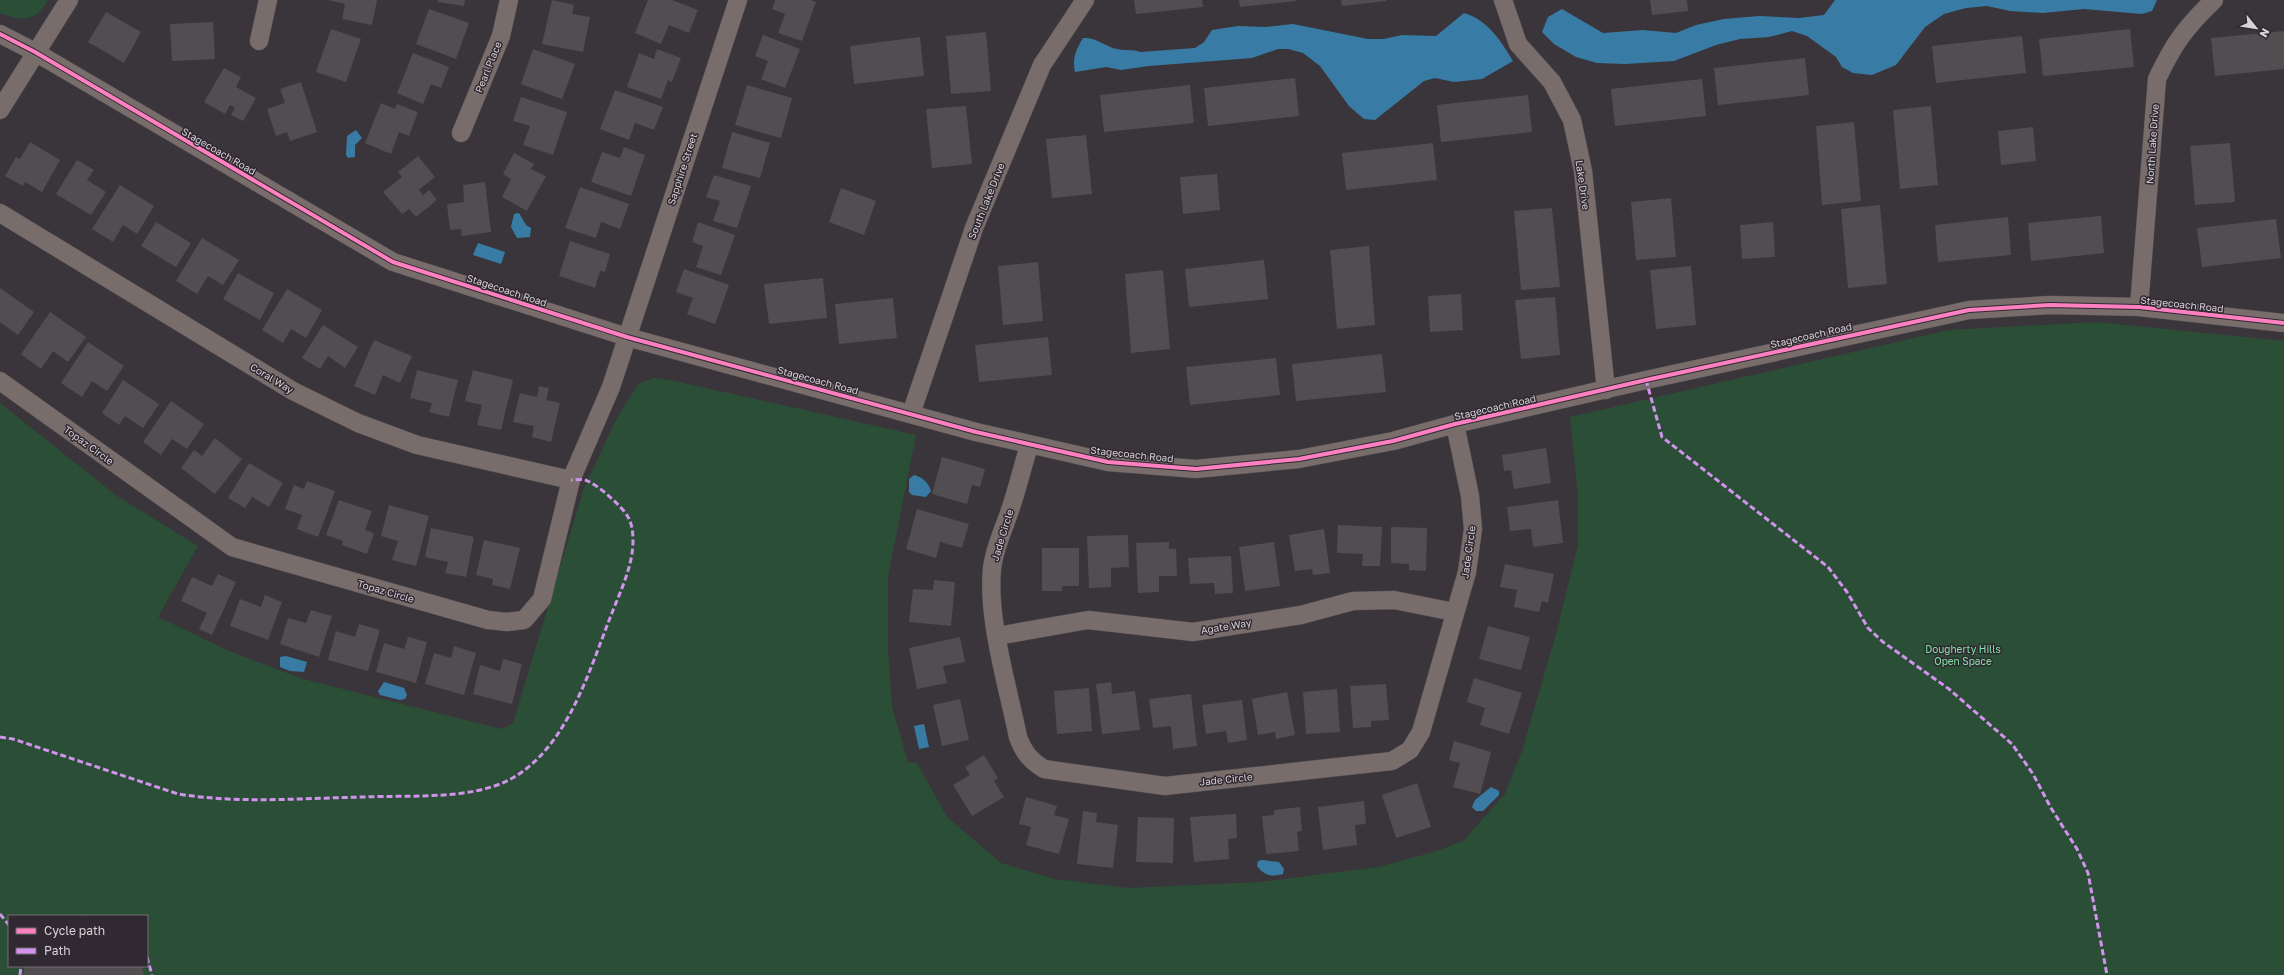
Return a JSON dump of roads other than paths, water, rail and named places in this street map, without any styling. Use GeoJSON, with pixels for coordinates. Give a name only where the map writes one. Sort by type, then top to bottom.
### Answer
{"type":"FeatureCollection","features":[{"type":"Feature","properties":{"kind":"street"},"geometry":{"type":"LineString","coordinates":[[0,110],[35,52],[70,0]]}},
{"type":"Feature","properties":{"kind":"street"},"geometry":{"type":"LineString","coordinates":[[259,40],[268,0]]}},
{"type":"Feature","properties":{"kind":"street","name":"Pearl Place"},"geometry":{"type":"LineString","coordinates":[[461,133],[501,36],[509,0]]}},
{"type":"Feature","properties":{"kind":"street","name":"Sapphire Street"},"geometry":{"type":"LineString","coordinates":[[627,337],[738,0]]}},
{"type":"Feature","properties":{"kind":"street","name":"South Lake Drive"},"geometry":{"type":"LineString","coordinates":[[911,414],[974,228],[1042,65],[1085,0]]}},
{"type":"Feature","properties":{"kind":"street","name":"Lake Drive"},"geometry":{"type":"LineString","coordinates":[[1503,0],[1518,44],[1552,82],[1572,120],[1582,171],[1606,390]]}},
{"type":"Feature","properties":{"kind":"street","name":"North Lake Drive"},"geometry":{"type":"LineString","coordinates":[[2139,307],[2157,79],[2171,48],[2189,24],[2214,0]]}},
{"type":"Feature","properties":{"kind":"street","name":"Stagecoach Road"},"geometry":{"type":"LineString","coordinates":[[0,34],[35,52],[393,262],[627,337],[1029,446],[1108,462],[1196,469],[1299,460],[1393,441],[1455,424],[1918,319],[1968,310],[2050,304],[2139,307],[2284,323]]}},
{"type":"Feature","properties":{"kind":"street","name":"Coral Way"},"geometry":{"type":"LineString","coordinates":[[0,213],[293,392],[358,423],[416,445],[571,480]]}},
{"type":"Feature","properties":{"kind":"street","name":"Topaz Circle"},"geometry":{"type":"LineString","coordinates":[[0,381],[232,547],[488,620],[507,622],[524,620],[542,599],[571,480],[611,387],[627,337]]}},
{"type":"Feature","properties":{"kind":"street","name":"Jade Circle"},"geometry":{"type":"LineString","coordinates":[[1029,446],[1009,512],[998,542],[992,568],[991,596],[997,636],[1018,737],[1023,752],[1031,761],[1044,769],[1060,773],[1165,786],[1392,761],[1410,750],[1421,732],[1454,612],[1467,572],[1473,529],[1470,496],[1455,424]]}},
{"type":"Feature","properties":{"kind":"street","name":"Agate Way"},"geometry":{"type":"LineString","coordinates":[[997,636],[1088,620],[1193,632],[1301,615],[1353,601],[1394,600],[1454,612]]}},
{"type":"Feature","properties":{"kind":"water"},"geometry":{"type":"Polygon","coordinates":[[[1835,0],[2157,0],[2152,11],[2142,14],[2084,9],[2043,13],[2010,11],[1987,6],[1966,8],[1944,14],[1925,27],[1896,65],[1872,75],[1853,73],[1842,67],[1836,57],[1807,36],[1792,31],[1769,37],[1740,39],[1716,45],[1674,61],[1625,64],[1597,63],[1576,57],[1554,44],[1542,32],[1548,17],[1562,9],[1603,33],[1643,30],[1676,33],[1696,25],[1724,19],[1759,16],[1799,18],[1824,15],[1835,0]]]}},
{"type":"Feature","properties":{"kind":"water"},"geometry":{"type":"Polygon","coordinates":[[[1464,13],[1473,16],[1487,26],[1499,39],[1513,61],[1482,79],[1454,82],[1435,78],[1424,81],[1375,120],[1364,119],[1349,106],[1320,66],[1303,53],[1288,49],[1278,49],[1252,58],[1149,66],[1121,70],[1106,67],[1075,72],[1074,67],[1075,54],[1083,38],[1093,39],[1117,49],[1140,52],[1195,48],[1204,42],[1212,30],[1238,26],[1266,27],[1293,24],[1368,39],[1384,39],[1402,35],[1436,36],[1464,13]]]}},
{"type":"Feature","properties":{"kind":"water"},"geometry":{"type":"Polygon","coordinates":[[[356,130],[362,138],[355,145],[355,157],[348,158],[346,155],[347,136],[356,130]]]}},
{"type":"Feature","properties":{"kind":"water"},"geometry":{"type":"Polygon","coordinates":[[[519,213],[526,225],[531,228],[530,237],[517,238],[511,227],[514,214],[519,213]]]}},
{"type":"Feature","properties":{"kind":"water"},"geometry":{"type":"Polygon","coordinates":[[[478,243],[505,252],[501,264],[473,255],[478,243]]]}},
{"type":"Feature","properties":{"kind":"water"},"geometry":{"type":"Polygon","coordinates":[[[914,475],[929,485],[931,491],[926,497],[912,495],[909,492],[909,479],[914,475]]]}},
{"type":"Feature","properties":{"kind":"water"},"geometry":{"type":"Polygon","coordinates":[[[286,656],[307,662],[304,672],[290,671],[280,667],[280,657],[286,656]]]}},
{"type":"Feature","properties":{"kind":"water"},"geometry":{"type":"Polygon","coordinates":[[[384,682],[404,688],[407,695],[405,699],[400,700],[380,695],[378,691],[384,682]]]}},
{"type":"Feature","properties":{"kind":"water"},"geometry":{"type":"Polygon","coordinates":[[[924,724],[929,747],[919,749],[914,726],[924,724]]]}},
{"type":"Feature","properties":{"kind":"water"},"geometry":{"type":"Polygon","coordinates":[[[1491,787],[1499,791],[1499,795],[1483,811],[1476,811],[1472,807],[1475,800],[1491,787]]]}},
{"type":"Feature","properties":{"kind":"water"},"geometry":{"type":"Polygon","coordinates":[[[1258,861],[1279,862],[1284,869],[1283,874],[1268,875],[1263,872],[1257,866],[1258,861]]]}},
{"type":"Feature","properties":{"kind":"park label","name":"Dougherty Hills Open Space"},"geometry":{"type":"Point","coordinates":[1963,654]}}]}
